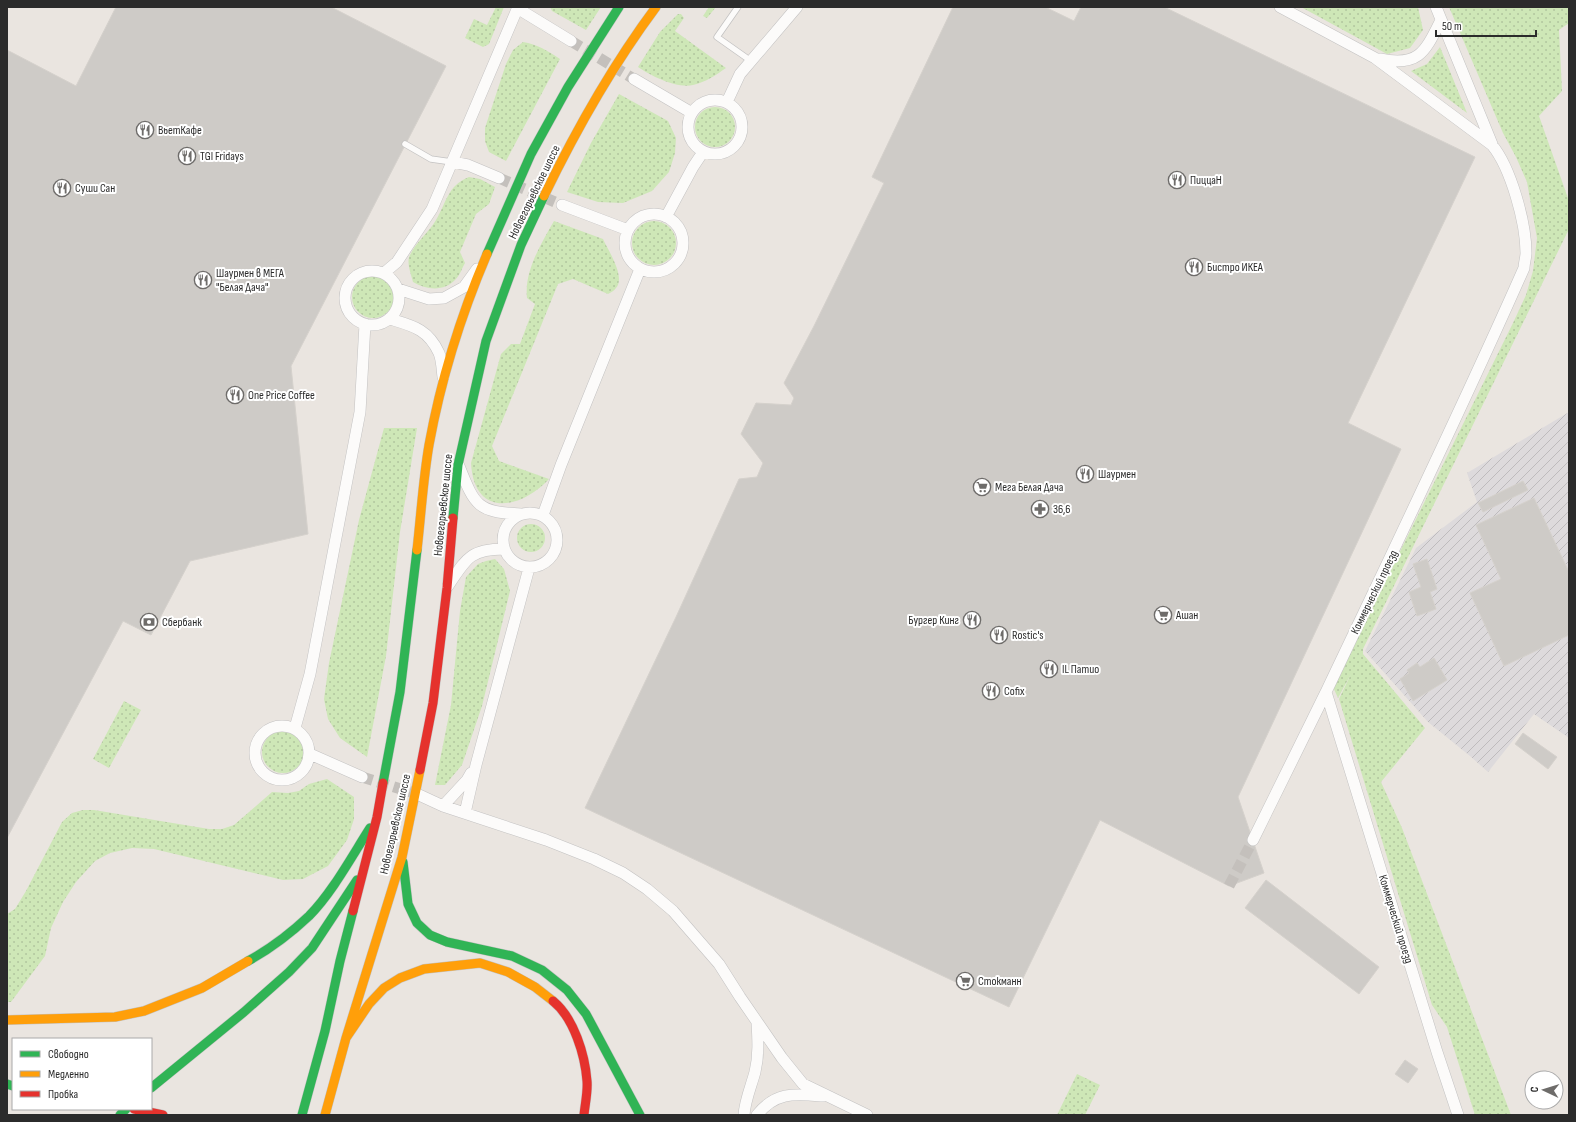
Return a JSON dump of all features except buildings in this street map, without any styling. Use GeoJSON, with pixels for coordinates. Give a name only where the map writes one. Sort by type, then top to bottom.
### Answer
{"type":"FeatureCollection","features":[{"type":"Feature","properties":{"kind":"main road","name":"Новоегорьевское шоссе"},"geometry":{"type":"LineString","coordinates":[[302,1115],[325,1031],[340,961],[377,817],[400,692],[429,446],[443,380],[462,319],[485,259],[531,154],[568,88],[619,7]]}},
{"type":"Feature","properties":{"kind":"main road","name":"Новоегорьевское шоссе"},"geometry":{"type":"LineString","coordinates":[[325,1115],[346,1038],[402,856],[433,703],[447,588],[458,465],[486,341],[521,245],[559,166],[594,100],[632,39],[656,7]]}},
{"type":"Feature","properties":{"kind":"main road"},"geometry":{"type":"LineString","coordinates":[[7,1020],[115,1017],[144,1011],[202,988],[260,955],[287,935],[310,915],[329,891],[377,817]]}},
{"type":"Feature","properties":{"kind":"main road"},"geometry":{"type":"LineString","coordinates":[[402,856],[408,904],[417,922],[430,935],[447,942],[512,956],[542,970],[567,990],[586,1014],[640,1115]]}},
{"type":"Feature","properties":{"kind":"main road"},"geometry":{"type":"LineString","coordinates":[[152,1087],[244,1012],[289,972],[312,948],[363,871]]}},
{"type":"Feature","properties":{"kind":"main road"},"geometry":{"type":"LineString","coordinates":[[346,1038],[370,1004],[384,988],[400,978],[424,969],[480,963],[508,972],[535,987],[555,1002],[573,1027],[583,1054],[587,1082],[584,1115]]}},
{"type":"Feature","properties":{"kind":"main road"},"geometry":{"type":"LineString","coordinates":[[139,1110],[163,1115]]}},
{"type":"Feature","properties":{"kind":"street"},"geometry":{"type":"LineString","coordinates":[[384,273],[397,262],[423,225],[432,209],[518,7],[571,41]]}},
{"type":"Feature","properties":{"kind":"street"},"geometry":{"type":"LineString","coordinates":[[727,102],[740,74],[797,7]]}},
{"type":"Feature","properties":{"kind":"street"},"geometry":{"type":"LineString","coordinates":[[1280,7],[1375,58],[1396,62],[1404,62],[1415,57],[1425,49],[1441,20]]}},
{"type":"Feature","properties":{"kind":"street"},"geometry":{"type":"LineString","coordinates":[[1436,7],[1492,144]]}},
{"type":"Feature","properties":{"kind":"street","name":"Коммерческий проезд"},"geometry":{"type":"LineString","coordinates":[[1375,58],[1492,144],[1497,150],[1519,208],[1526,253],[1524,268],[1486,354],[1440,454],[1326,692],[1437,1052],[1458,1115]]}},
{"type":"Feature","properties":{"kind":"street"},"geometry":{"type":"LineString","coordinates":[[634,79],[692,113]]}},
{"type":"Feature","properties":{"kind":"street"},"geometry":{"type":"LineString","coordinates":[[718,100],[727,102],[735,108],[741,116],[743,126],[742,136],[737,144],[725,152],[712,154],[703,152],[694,144],[689,134],[688,123],[692,113],[698,105],[708,101],[718,100]]}},
{"type":"Feature","properties":{"kind":"street"},"geometry":{"type":"LineString","coordinates":[[666,217],[693,167],[703,152]]}},
{"type":"Feature","properties":{"kind":"street"},"geometry":{"type":"LineString","coordinates":[[453,162],[468,165],[499,178]]}},
{"type":"Feature","properties":{"kind":"street"},"geometry":{"type":"LineString","coordinates":[[562,205],[628,230]]}},
{"type":"Feature","properties":{"kind":"street"},"geometry":{"type":"LineString","coordinates":[[656,214],[666,217],[675,224],[681,234],[682,246],[679,257],[672,265],[662,271],[651,272],[640,269],[632,262],[626,252],[625,241],[628,230],[635,221],[644,216],[656,214]]}},
{"type":"Feature","properties":{"kind":"street"},"geometry":{"type":"LineString","coordinates":[[398,289],[429,299],[444,298],[464,287],[485,259]]}},
{"type":"Feature","properties":{"kind":"street"},"geometry":{"type":"LineString","coordinates":[[542,515],[640,269]]}},
{"type":"Feature","properties":{"kind":"street"},"geometry":{"type":"LineString","coordinates":[[374,270],[384,273],[393,280],[398,289],[400,300],[396,311],[390,318],[381,324],[365,324],[360,322],[351,316],[346,307],[345,296],[348,285],[354,277],[363,272],[374,270]]}},
{"type":"Feature","properties":{"kind":"street"},"geometry":{"type":"LineString","coordinates":[[390,318],[413,326],[427,333],[439,354],[443,380]]}},
{"type":"Feature","properties":{"kind":"street"},"geometry":{"type":"LineString","coordinates":[[295,728],[310,674],[360,412],[365,324]]}},
{"type":"Feature","properties":{"kind":"street"},"geometry":{"type":"LineString","coordinates":[[458,465],[469,491],[476,502],[487,510],[500,513],[521,514],[532,512],[542,515],[551,521],[556,529],[558,539],[556,549],[550,559],[540,566],[529,568],[519,565],[510,558],[504,549],[503,539],[506,528],[512,520],[521,514]]}},
{"type":"Feature","properties":{"kind":"street"},"geometry":{"type":"LineString","coordinates":[[447,588],[461,566],[473,555],[487,549],[504,549]]}},
{"type":"Feature","properties":{"kind":"street"},"geometry":{"type":"LineString","coordinates":[[465,813],[476,765],[529,568]]}},
{"type":"Feature","properties":{"kind":"street"},"geometry":{"type":"LineString","coordinates":[[1253,840],[1326,692]]}},
{"type":"Feature","properties":{"kind":"street"},"geometry":{"type":"LineString","coordinates":[[285,725],[295,728],[303,734],[309,744],[310,754],[307,765],[300,774],[290,779],[278,780],[268,776],[260,769],[255,759],[255,748],[259,738],[266,730],[275,726],[285,725]]}},
{"type":"Feature","properties":{"kind":"street"},"geometry":{"type":"LineString","coordinates":[[310,754],[362,777]]}},
{"type":"Feature","properties":{"kind":"street"},"geometry":{"type":"LineString","coordinates":[[444,806],[467,780],[476,765]]}},
{"type":"Feature","properties":{"kind":"street"},"geometry":{"type":"LineString","coordinates":[[417,794],[444,806],[546,840],[594,858],[623,873],[647,888],[673,911],[719,964],[782,1058],[803,1084],[867,1115]]}},
{"type":"Feature","properties":{"kind":"street"},"geometry":{"type":"LineString","coordinates":[[744,1115],[745,1101],[757,1060],[757,1021]]}},
{"type":"Feature","properties":{"kind":"street"},"geometry":{"type":"LineString","coordinates":[[757,1115],[764,1106],[783,1096],[798,1094],[829,1096]]}},
{"type":"Feature","properties":{"kind":"lane"},"geometry":{"type":"LineString","coordinates":[[738,7],[717,36],[751,61]]}},
{"type":"Feature","properties":{"kind":"lane"},"geometry":{"type":"LineString","coordinates":[[405,144],[431,159],[453,162]]}},
{"type":"Feature","properties":{"kind":"shaded area"},"geometry":{"type":"Polygon","coordinates":[[[1569,412],[1569,738],[1534,714],[1488,772],[1428,722],[1365,651],[1416,548],[1477,502],[1467,473],[1569,412]]]}},
{"type":"Feature","properties":{"kind":"green space"},"geometry":{"type":"Polygon","coordinates":[[[496,7],[504,7],[489,44],[483,47],[465,38],[474,19],[487,25],[496,7]]]}},
{"type":"Feature","properties":{"kind":"green space"},"geometry":{"type":"Polygon","coordinates":[[[550,7],[601,7],[586,30],[552,11],[550,7]]]}},
{"type":"Feature","properties":{"kind":"green space"},"geometry":{"type":"Polygon","coordinates":[[[709,7],[716,7],[707,18],[703,16],[709,7]]]}},
{"type":"Feature","properties":{"kind":"green space"},"geometry":{"type":"Polygon","coordinates":[[[1301,7],[1418,7],[1423,30],[1410,48],[1387,54],[1301,7]]]}},
{"type":"Feature","properties":{"kind":"green space"},"geometry":{"type":"Polygon","coordinates":[[[1449,7],[1569,7],[1569,23],[1559,30],[1562,91],[1539,116],[1569,201],[1569,229],[1363,649],[1363,654],[1425,728],[1381,782],[1402,828],[1511,1115],[1475,1115],[1447,1027],[1432,1005],[1339,699],[1351,674],[1338,698],[1333,687],[1513,323],[1526,295],[1533,271],[1537,238],[1527,182],[1503,133],[1449,7]]]}},
{"type":"Feature","properties":{"kind":"green space"},"geometry":{"type":"Polygon","coordinates":[[[678,14],[681,14],[684,18],[675,31],[726,68],[715,76],[698,84],[687,86],[672,83],[657,78],[638,67],[660,32],[678,14]]]}},
{"type":"Feature","properties":{"kind":"green space"},"geometry":{"type":"Polygon","coordinates":[[[523,42],[538,46],[560,59],[506,161],[489,152],[485,141],[485,128],[506,64],[513,50],[523,42]]]}},
{"type":"Feature","properties":{"kind":"green space"},"geometry":{"type":"Polygon","coordinates":[[[1440,47],[1467,113],[1411,71],[1427,64],[1440,47]]]}},
{"type":"Feature","properties":{"kind":"green space"},"geometry":{"type":"Polygon","coordinates":[[[619,94],[668,121],[676,138],[675,153],[669,172],[652,191],[623,203],[598,202],[567,192],[591,143],[619,94]]]}},
{"type":"Feature","properties":{"kind":"green space"},"geometry":{"type":"Polygon","coordinates":[[[715,107],[729,113],[735,127],[729,141],[715,147],[701,141],[695,127],[701,113],[715,107]]]}},
{"type":"Feature","properties":{"kind":"green space"},"geometry":{"type":"Polygon","coordinates":[[[469,177],[480,179],[495,187],[489,204],[476,214],[460,252],[465,263],[457,277],[446,286],[441,288],[430,288],[418,285],[413,282],[411,275],[409,265],[410,255],[436,220],[448,195],[456,185],[469,177]]]}},
{"type":"Feature","properties":{"kind":"green space"},"geometry":{"type":"Polygon","coordinates":[[[554,221],[603,239],[618,271],[619,283],[613,291],[608,294],[573,279],[558,284],[492,446],[499,461],[549,479],[525,497],[512,502],[500,503],[489,500],[480,493],[474,481],[471,463],[501,354],[511,344],[520,344],[535,304],[527,298],[528,278],[534,258],[554,221]]]}},
{"type":"Feature","properties":{"kind":"green space"},"geometry":{"type":"Polygon","coordinates":[[[654,221],[666,225],[672,231],[676,243],[672,255],[666,261],[654,265],[642,261],[636,255],[632,243],[636,231],[642,225],[654,221]]]}},
{"type":"Feature","properties":{"kind":"green space"},"geometry":{"type":"Polygon","coordinates":[[[369,276],[377,276],[385,279],[391,285],[394,297],[391,309],[385,315],[377,318],[369,318],[361,315],[355,309],[352,301],[352,293],[355,285],[361,279],[369,276]]]}},
{"type":"Feature","properties":{"kind":"green space"},"geometry":{"type":"Polygon","coordinates":[[[384,428],[417,428],[400,532],[386,656],[367,757],[340,738],[328,719],[324,699],[329,663],[359,520],[384,428]]]}},
{"type":"Feature","properties":{"kind":"green space"},"geometry":{"type":"Polygon","coordinates":[[[531,524],[541,528],[545,538],[541,548],[531,552],[521,548],[517,538],[521,528],[531,524]]]}},
{"type":"Feature","properties":{"kind":"green space"},"geometry":{"type":"Polygon","coordinates":[[[495,559],[504,569],[510,591],[482,706],[462,765],[445,785],[435,785],[451,705],[460,611],[466,577],[478,564],[495,559]]]}},
{"type":"Feature","properties":{"kind":"green space"},"geometry":{"type":"Polygon","coordinates":[[[124,701],[141,710],[109,768],[93,759],[124,701]]]}},
{"type":"Feature","properties":{"kind":"green space"},"geometry":{"type":"Polygon","coordinates":[[[279,731],[287,731],[298,737],[304,748],[304,756],[298,767],[287,773],[279,773],[268,767],[262,756],[262,748],[268,737],[279,731]]]}},
{"type":"Feature","properties":{"kind":"green space"},"geometry":{"type":"Polygon","coordinates":[[[327,779],[354,797],[354,819],[347,840],[328,866],[303,879],[283,880],[154,849],[132,848],[110,853],[95,861],[76,882],[63,902],[51,928],[45,956],[11,1002],[7,1002],[7,914],[15,909],[62,822],[72,813],[83,810],[94,810],[209,829],[222,829],[234,825],[272,792],[288,793],[299,791],[309,784],[327,779]]]}},
{"type":"Feature","properties":{"kind":"green space"},"geometry":{"type":"Polygon","coordinates":[[[1077,1074],[1100,1085],[1085,1115],[1057,1115],[1077,1074]]]}},
{"type":"Feature","properties":{"kind":"tunnel"},"geometry":{"type":"LineString","coordinates":[[571,41],[634,79]]}},
{"type":"Feature","properties":{"kind":"tunnel"},"geometry":{"type":"LineString","coordinates":[[499,178],[562,205]]}},
{"type":"Feature","properties":{"kind":"tunnel"},"geometry":{"type":"LineString","coordinates":[[362,777],[417,794]]}},
{"type":"Feature","properties":{"kind":"tunnel"},"geometry":{"type":"LineString","coordinates":[[1229,886],[1253,840]]}},
{"type":"Feature","properties":{"kind":"traffic: fast"},"geometry":{"type":"LineString","coordinates":[[487,254],[531,154],[568,87],[619,7]]}},
{"type":"Feature","properties":{"kind":"traffic: fast"},"geometry":{"type":"LineString","coordinates":[[453,518],[458,465],[486,341],[521,245],[544,196]]}},
{"type":"Feature","properties":{"kind":"traffic: fast"},"geometry":{"type":"LineString","coordinates":[[383,783],[400,692],[417,550]]}},
{"type":"Feature","properties":{"kind":"traffic: fast"},"geometry":{"type":"LineString","coordinates":[[248,961],[288,935],[309,916],[326,896],[370,828]]}},
{"type":"Feature","properties":{"kind":"traffic: fast"},"geometry":{"type":"LineString","coordinates":[[403,862],[408,904],[417,923],[430,935],[447,942],[512,956],[542,970],[567,990],[586,1014],[640,1115]]}},
{"type":"Feature","properties":{"kind":"traffic: fast"},"geometry":{"type":"LineString","coordinates":[[152,1087],[244,1012],[289,972],[312,948],[357,880]]}},
{"type":"Feature","properties":{"kind":"traffic: fast"},"geometry":{"type":"LineString","coordinates":[[302,1115],[325,1031],[340,961],[353,911]]}},
{"type":"Feature","properties":{"kind":"traffic: fast"},"geometry":{"type":"LineString","coordinates":[[7,1084],[12,1086]]}},
{"type":"Feature","properties":{"kind":"traffic: fast"},"geometry":{"type":"LineString","coordinates":[[120,1115],[125,1110]]}},
{"type":"Feature","properties":{"kind":"traffic: slow"},"geometry":{"type":"LineString","coordinates":[[544,196],[569,147],[610,75],[624,52],[656,7]]}},
{"type":"Feature","properties":{"kind":"traffic: slow"},"geometry":{"type":"LineString","coordinates":[[417,550],[427,458],[439,396],[460,324],[487,254]]}},
{"type":"Feature","properties":{"kind":"traffic: slow"},"geometry":{"type":"LineString","coordinates":[[346,1038],[402,857],[420,770]]}},
{"type":"Feature","properties":{"kind":"traffic: slow"},"geometry":{"type":"LineString","coordinates":[[7,1020],[115,1017],[144,1011],[202,988],[248,961]]}},
{"type":"Feature","properties":{"kind":"traffic: slow"},"geometry":{"type":"LineString","coordinates":[[325,1115],[346,1038],[369,1004],[384,988],[400,978],[424,969],[480,963],[508,972],[535,987],[553,1001]]}},
{"type":"Feature","properties":{"kind":"traffic: jam"},"geometry":{"type":"LineString","coordinates":[[420,770],[433,703],[447,588],[453,518]]}},
{"type":"Feature","properties":{"kind":"traffic: jam"},"geometry":{"type":"LineString","coordinates":[[353,911],[377,817],[383,783]]}},
{"type":"Feature","properties":{"kind":"traffic: jam"},"geometry":{"type":"LineString","coordinates":[[553,1001],[567,1017],[577,1038],[584,1060],[587,1085],[584,1115]]}},
{"type":"Feature","properties":{"kind":"traffic: jam"},"geometry":{"type":"LineString","coordinates":[[139,1110],[163,1115]]}},
{"type":"Feature","properties":{"kind":"place","name":"ВьетКафе"},"geometry":{"type":"Point","coordinates":[145,130]}},
{"type":"Feature","properties":{"kind":"place","name":"TGI Fridays"},"geometry":{"type":"Point","coordinates":[187,156]}},
{"type":"Feature","properties":{"kind":"place","name":"ПиццаН"},"geometry":{"type":"Point","coordinates":[1177,180]}},
{"type":"Feature","properties":{"kind":"place","name":"Суши Сан"},"geometry":{"type":"Point","coordinates":[62,188]}},
{"type":"Feature","properties":{"kind":"place","name":"Бистро ИКЕА"},"geometry":{"type":"Point","coordinates":[1194,267]}},
{"type":"Feature","properties":{"kind":"place","name":"Шаурмен в МЕГА \"Белая Дача\""},"geometry":{"type":"Point","coordinates":[203,280]}},
{"type":"Feature","properties":{"kind":"place","name":"One Price Coffee"},"geometry":{"type":"Point","coordinates":[235,395]}},
{"type":"Feature","properties":{"kind":"place","name":"Шаурмен"},"geometry":{"type":"Point","coordinates":[1085,474]}},
{"type":"Feature","properties":{"kind":"place","name":"Мега Белая Дача"},"geometry":{"type":"Point","coordinates":[982,487]}},
{"type":"Feature","properties":{"kind":"place","name":"36,6"},"geometry":{"type":"Point","coordinates":[1040,509]}},
{"type":"Feature","properties":{"kind":"place","name":"Ашан"},"geometry":{"type":"Point","coordinates":[1163,615]}},
{"type":"Feature","properties":{"kind":"place","name":"Бургер Кинг"},"geometry":{"type":"Point","coordinates":[972,620]}},
{"type":"Feature","properties":{"kind":"place","name":"Сбербанк"},"geometry":{"type":"Point","coordinates":[149,622]}},
{"type":"Feature","properties":{"kind":"place","name":"Rostic's"},"geometry":{"type":"Point","coordinates":[999,635]}},
{"type":"Feature","properties":{"kind":"place","name":"IL Патио"},"geometry":{"type":"Point","coordinates":[1049,669]}},
{"type":"Feature","properties":{"kind":"place","name":"Cofix"},"geometry":{"type":"Point","coordinates":[991,691]}},
{"type":"Feature","properties":{"kind":"place","name":"Стокманн"},"geometry":{"type":"Point","coordinates":[965,981]}}]}
